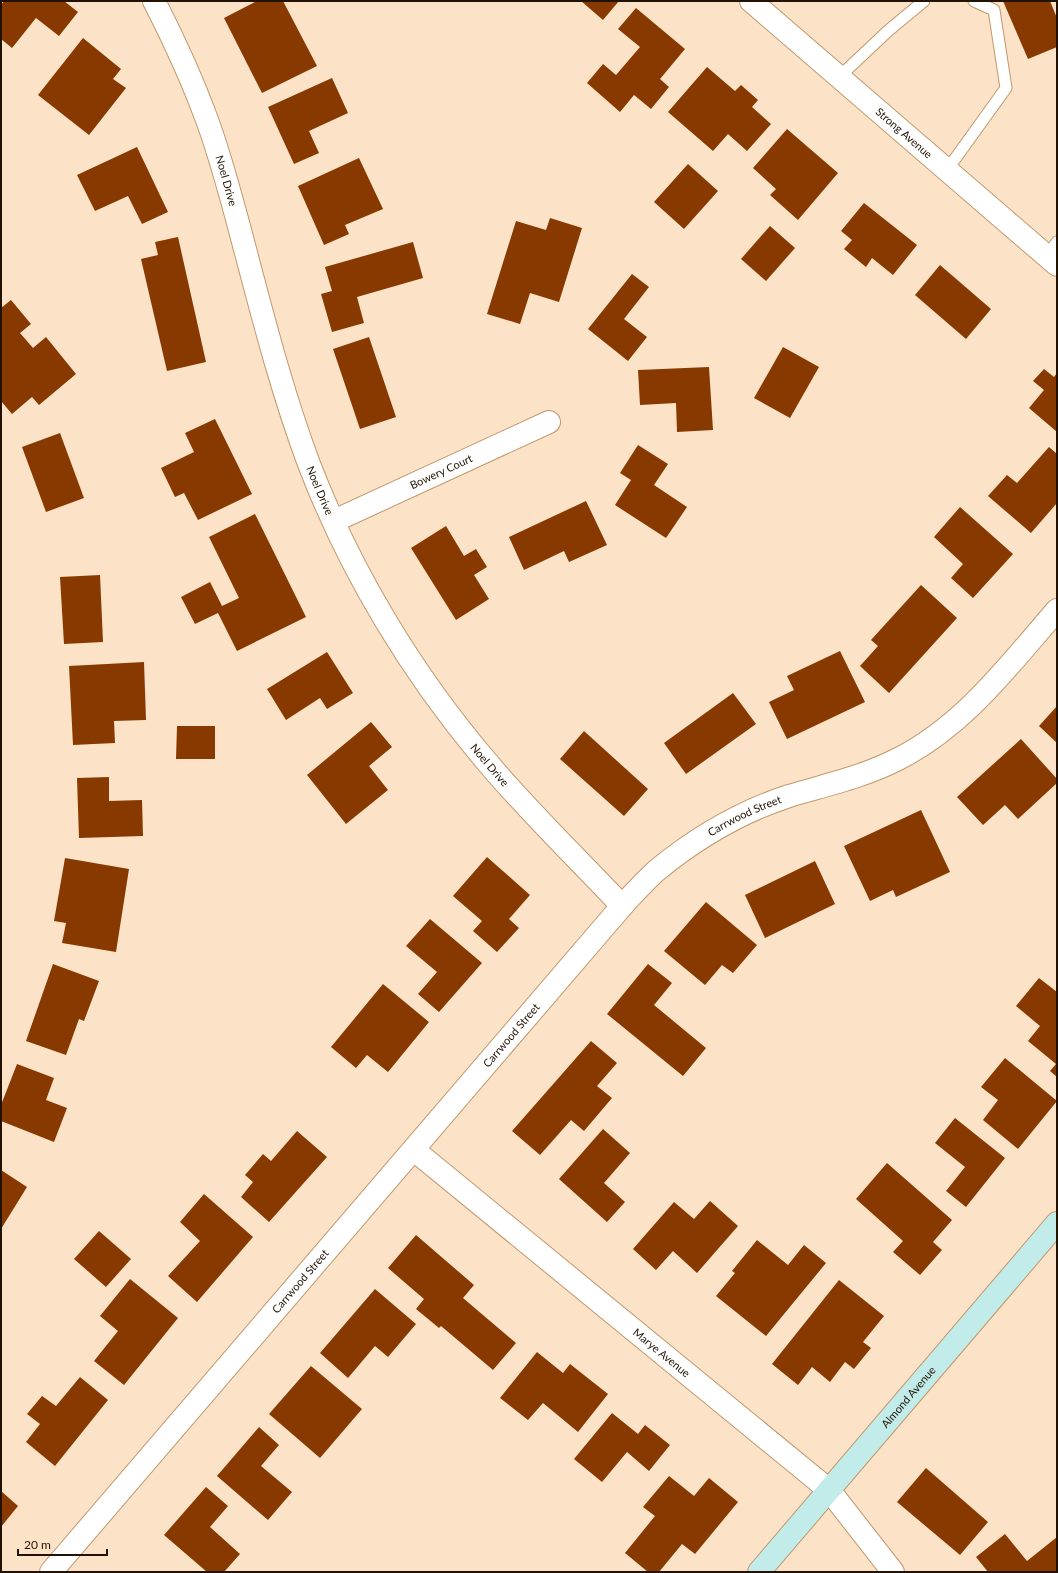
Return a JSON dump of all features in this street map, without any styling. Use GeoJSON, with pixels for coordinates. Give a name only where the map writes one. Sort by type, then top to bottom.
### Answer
{"type":"FeatureCollection","features":[{"type":"Feature","properties":{"kind":"street","name":"Noel Drive"},"geometry":{"type":"LineString","coordinates":[[154,1],[175,42],[208,121],[286,395],[309,464],[334,521],[363,580],[389,624],[441,704],[486,762],[622,906]]}},
{"type":"Feature","properties":{"kind":"street","name":"Strong Avenue"},"geometry":{"type":"LineString","coordinates":[[751,1],[947,170],[1054,254]]}},
{"type":"Feature","properties":{"kind":"street","name":"Bowery Court"},"geometry":{"type":"LineString","coordinates":[[334,521],[549,422]]}},
{"type":"Feature","properties":{"kind":"street","name":"Carrwood Street"},"geometry":{"type":"LineString","coordinates":[[51,1572],[622,906],[655,872],[695,840],[740,815],[788,797],[857,777],[898,759],[937,735],[972,706],[988,690],[1057,610]]}},
{"type":"Feature","properties":{"kind":"street","name":"Marye Avenue"},"geometry":{"type":"LineString","coordinates":[[414,1150],[829,1490],[893,1572]]}},
{"type":"Feature","properties":{"kind":"street","name":"Almond Avenue"},"geometry":{"type":"LineString","coordinates":[[759,1572],[1057,1223]]}},
{"type":"Feature","properties":{"kind":"lane"},"geometry":{"type":"LineString","coordinates":[[839,76],[889,30],[924,1]]}},
{"type":"Feature","properties":{"kind":"lane"},"geometry":{"type":"LineString","coordinates":[[947,170],[1006,88],[994,10],[974,1]]}},
{"type":"Feature","properties":{"kind":"building"},"geometry":{"type":"Polygon","coordinates":[[[4,1],[64,1],[78,12],[59,36],[36,18],[12,48],[1,39],[1,5],[4,1]]]}},
{"type":"Feature","properties":{"kind":"building"},"geometry":{"type":"Polygon","coordinates":[[[257,1],[283,1],[317,66],[262,93],[224,18],[257,1]]]}},
{"type":"Feature","properties":{"kind":"building"},"geometry":{"type":"Polygon","coordinates":[[[581,1],[619,1],[603,20],[581,1]]]}},
{"type":"Feature","properties":{"kind":"building"},"geometry":{"type":"Polygon","coordinates":[[[1003,1],[1050,1],[1057,18],[1057,47],[1028,59],[1003,1]]]}},
{"type":"Feature","properties":{"kind":"building"},"geometry":{"type":"Polygon","coordinates":[[[636,8],[685,49],[660,79],[669,87],[651,109],[634,95],[620,112],[587,83],[603,64],[616,75],[640,47],[618,29],[636,8]]]}},
{"type":"Feature","properties":{"kind":"building"},"geometry":{"type":"Polygon","coordinates":[[[83,38],[121,69],[113,79],[126,88],[89,135],[38,95],[83,38]]]}},
{"type":"Feature","properties":{"kind":"building"},"geometry":{"type":"Polygon","coordinates":[[[707,67],[735,91],[741,85],[758,100],[752,107],[771,124],[747,151],[728,134],[713,151],[668,112],[707,67]]]}},
{"type":"Feature","properties":{"kind":"building"},"geometry":{"type":"Polygon","coordinates":[[[332,78],[348,113],[309,131],[319,153],[294,164],[268,107],[332,78]]]}},
{"type":"Feature","properties":{"kind":"building"},"geometry":{"type":"Polygon","coordinates":[[[787,129],[838,173],[798,220],[770,195],[776,189],[753,168],[787,129]]]}},
{"type":"Feature","properties":{"kind":"building"},"geometry":{"type":"Polygon","coordinates":[[[137,147],[168,212],[142,224],[128,196],[95,211],[77,175],[137,147]]]}},
{"type":"Feature","properties":{"kind":"building"},"geometry":{"type":"Polygon","coordinates":[[[359,158],[383,209],[345,225],[349,234],[324,245],[298,186],[359,158]]]}},
{"type":"Feature","properties":{"kind":"building"},"geometry":{"type":"Polygon","coordinates":[[[688,164],[718,191],[684,229],[654,202],[688,164]]]}},
{"type":"Feature","properties":{"kind":"building"},"geometry":{"type":"Polygon","coordinates":[[[864,203],[917,245],[893,275],[872,258],[866,267],[844,249],[852,240],[841,231],[864,203]]]}},
{"type":"Feature","properties":{"kind":"building"},"geometry":{"type":"Polygon","coordinates":[[[550,218],[582,228],[559,302],[530,293],[520,324],[487,314],[516,221],[546,230],[550,218]]]}},
{"type":"Feature","properties":{"kind":"building"},"geometry":{"type":"Polygon","coordinates":[[[770,226],[795,248],[766,281],[741,259],[770,226]]]}},
{"type":"Feature","properties":{"kind":"building"},"geometry":{"type":"Polygon","coordinates":[[[178,237],[206,362],[167,371],[141,259],[158,255],[155,242],[178,237]]]}},
{"type":"Feature","properties":{"kind":"building"},"geometry":{"type":"Polygon","coordinates":[[[413,242],[423,278],[357,297],[364,323],[332,332],[321,294],[332,291],[325,267],[413,242]]]}},
{"type":"Feature","properties":{"kind":"building"},"geometry":{"type":"Polygon","coordinates":[[[940,265],[991,309],[966,339],[915,295],[940,265]]]}},
{"type":"Feature","properties":{"kind":"building"},"geometry":{"type":"Polygon","coordinates":[[[632,274],[649,287],[624,319],[647,337],[628,361],[588,329],[632,274]]]}},
{"type":"Feature","properties":{"kind":"building"},"geometry":{"type":"Polygon","coordinates":[[[11,300],[31,324],[20,333],[33,348],[46,337],[76,374],[39,405],[32,397],[12,414],[1,401],[1,308],[11,300]]]}},
{"type":"Feature","properties":{"kind":"building"},"geometry":{"type":"Polygon","coordinates":[[[369,337],[396,417],[360,429],[333,349],[369,337]]]}},
{"type":"Feature","properties":{"kind":"building"},"geometry":{"type":"Polygon","coordinates":[[[783,347],[819,367],[790,418],[754,398],[783,347]]]}},
{"type":"Feature","properties":{"kind":"building"},"geometry":{"type":"Polygon","coordinates":[[[709,367],[713,430],[677,432],[676,403],[640,405],[638,370],[709,367]]]}},
{"type":"Feature","properties":{"kind":"building"},"geometry":{"type":"Polygon","coordinates":[[[1044,369],[1054,377],[1057,373],[1057,432],[1029,408],[1044,390],[1033,381],[1044,369]]]}},
{"type":"Feature","properties":{"kind":"building"},"geometry":{"type":"Polygon","coordinates":[[[215,419],[252,494],[198,520],[184,493],[175,497],[161,468],[194,452],[185,433],[215,419]]]}},
{"type":"Feature","properties":{"kind":"building"},"geometry":{"type":"Polygon","coordinates":[[[60,433],[84,498],[46,512],[22,447],[60,433]]]}},
{"type":"Feature","properties":{"kind":"building"},"geometry":{"type":"Polygon","coordinates":[[[638,445],[668,464],[654,485],[687,507],[666,538],[615,505],[631,480],[620,473],[638,445]]]}},
{"type":"Feature","properties":{"kind":"building"},"geometry":{"type":"Polygon","coordinates":[[[1049,447],[1057,454],[1057,503],[1031,533],[988,496],[1007,475],[1017,483],[1049,447]]]}},
{"type":"Feature","properties":{"kind":"building"},"geometry":{"type":"Polygon","coordinates":[[[586,501],[607,545],[569,562],[564,551],[524,570],[509,537],[586,501]]]}},
{"type":"Feature","properties":{"kind":"building"},"geometry":{"type":"Polygon","coordinates":[[[960,507],[1013,554],[973,598],[951,578],[963,564],[934,537],[960,507]]]}},
{"type":"Feature","properties":{"kind":"building"},"geometry":{"type":"Polygon","coordinates":[[[255,514],[306,617],[237,651],[218,613],[195,624],[181,597],[210,582],[222,606],[239,598],[209,537],[255,514]]]}},
{"type":"Feature","properties":{"kind":"building"},"geometry":{"type":"Polygon","coordinates":[[[446,526],[464,556],[476,549],[487,567],[474,575],[489,599],[456,620],[411,548],[446,526]]]}},
{"type":"Feature","properties":{"kind":"building"},"geometry":{"type":"Polygon","coordinates":[[[100,575],[103,642],[64,644],[60,577],[100,575]]]}},
{"type":"Feature","properties":{"kind":"building"},"geometry":{"type":"Polygon","coordinates":[[[921,585],[957,618],[889,693],[860,666],[878,646],[871,640],[921,585]]]}},
{"type":"Feature","properties":{"kind":"building"},"geometry":{"type":"Polygon","coordinates":[[[840,651],[865,702],[787,739],[769,702],[794,690],[787,676],[840,651]]]}},
{"type":"Feature","properties":{"kind":"building"},"geometry":{"type":"Polygon","coordinates":[[[327,652],[353,693],[327,709],[320,698],[286,720],[267,689],[327,652]]]}},
{"type":"Feature","properties":{"kind":"building"},"geometry":{"type":"Polygon","coordinates":[[[144,662],[146,720],[114,721],[115,743],[73,745],[69,666],[144,662]]]}},
{"type":"Feature","properties":{"kind":"building"},"geometry":{"type":"Polygon","coordinates":[[[733,693],[756,724],[686,774],[664,743],[733,693]]]}},
{"type":"Feature","properties":{"kind":"building"},"geometry":{"type":"Polygon","coordinates":[[[1057,706],[1057,743],[1039,726],[1057,706]]]}},
{"type":"Feature","properties":{"kind":"building"},"geometry":{"type":"Polygon","coordinates":[[[371,722],[392,747],[369,766],[388,790],[346,824],[307,775],[371,722]]]}},
{"type":"Feature","properties":{"kind":"building"},"geometry":{"type":"Polygon","coordinates":[[[177,726],[215,726],[215,759],[176,759],[177,726]]]}},
{"type":"Feature","properties":{"kind":"building"},"geometry":{"type":"Polygon","coordinates":[[[584,731],[648,789],[624,816],[560,759],[584,731]]]}},
{"type":"Feature","properties":{"kind":"building"},"geometry":{"type":"Polygon","coordinates":[[[1021,739],[1057,779],[1057,783],[1018,819],[1005,805],[983,825],[957,797],[1021,739]]]}},
{"type":"Feature","properties":{"kind":"building"},"geometry":{"type":"Polygon","coordinates":[[[109,777],[109,801],[142,800],[143,836],[79,838],[77,778],[109,777]]]}},
{"type":"Feature","properties":{"kind":"building"},"geometry":{"type":"Polygon","coordinates":[[[921,810],[950,872],[896,897],[893,890],[870,901],[844,846],[921,810]]]}},
{"type":"Feature","properties":{"kind":"building"},"geometry":{"type":"Polygon","coordinates":[[[487,857],[530,895],[509,919],[519,928],[497,952],[473,931],[482,921],[453,896],[487,857]]]}},
{"type":"Feature","properties":{"kind":"building"},"geometry":{"type":"Polygon","coordinates":[[[65,858],[129,869],[116,952],[62,943],[66,923],[54,921],[65,858]]]}},
{"type":"Feature","properties":{"kind":"building"},"geometry":{"type":"Polygon","coordinates":[[[815,861],[835,904],[765,938],[745,895],[815,861]]]}},
{"type":"Feature","properties":{"kind":"building"},"geometry":{"type":"Polygon","coordinates":[[[706,902],[757,945],[733,973],[722,965],[705,985],[664,951],[706,902]]]}},
{"type":"Feature","properties":{"kind":"building"},"geometry":{"type":"Polygon","coordinates":[[[430,919],[482,963],[439,1012],[418,994],[437,972],[406,946],[430,919]]]}},
{"type":"Feature","properties":{"kind":"building"},"geometry":{"type":"Polygon","coordinates":[[[53,964],[99,981],[84,1021],[79,1019],[66,1055],[26,1041],[53,964]]]}},
{"type":"Feature","properties":{"kind":"building"},"geometry":{"type":"Polygon","coordinates":[[[648,964],[672,983],[654,1005],[706,1048],[683,1076],[607,1014],[648,964]]]}},
{"type":"Feature","properties":{"kind":"building"},"geometry":{"type":"Polygon","coordinates":[[[1039,978],[1057,992],[1057,1077],[1050,1071],[1056,1064],[1028,1041],[1040,1026],[1016,1006],[1039,978]]]}},
{"type":"Feature","properties":{"kind":"building"},"geometry":{"type":"Polygon","coordinates":[[[383,984],[429,1022],[388,1072],[367,1055],[356,1068],[331,1047],[383,984]]]}},
{"type":"Feature","properties":{"kind":"building"},"geometry":{"type":"Polygon","coordinates":[[[591,1041],[617,1063],[597,1086],[612,1098],[584,1131],[571,1120],[540,1155],[512,1131],[591,1041]]]}},
{"type":"Feature","properties":{"kind":"building"},"geometry":{"type":"Polygon","coordinates":[[[1005,1058],[1057,1101],[1018,1149],[983,1120],[998,1100],[981,1087],[1005,1058]]]}},
{"type":"Feature","properties":{"kind":"building"},"geometry":{"type":"Polygon","coordinates":[[[17,1064],[54,1078],[46,1100],[67,1108],[54,1142],[1,1121],[1,1105],[17,1064]]]}},
{"type":"Feature","properties":{"kind":"building"},"geometry":{"type":"Polygon","coordinates":[[[955,1118],[1005,1158],[966,1207],[946,1191],[965,1167],[935,1143],[955,1118]]]}},
{"type":"Feature","properties":{"kind":"building"},"geometry":{"type":"Polygon","coordinates":[[[603,1129],[630,1153],[604,1183],[625,1202],[607,1222],[559,1179],[603,1129]]]}},
{"type":"Feature","properties":{"kind":"building"},"geometry":{"type":"Polygon","coordinates":[[[297,1131],[327,1157],[269,1222],[241,1197],[253,1182],[245,1175],[263,1154],[271,1161],[297,1131]]]}},
{"type":"Feature","properties":{"kind":"building"},"geometry":{"type":"Polygon","coordinates":[[[887,1163],[952,1220],[933,1242],[942,1250],[920,1275],[893,1252],[903,1241],[856,1199],[887,1163]]]}},
{"type":"Feature","properties":{"kind":"building"},"geometry":{"type":"Polygon","coordinates":[[[1,1170],[27,1187],[1,1229],[1,1170]]]}},
{"type":"Feature","properties":{"kind":"building"},"geometry":{"type":"Polygon","coordinates":[[[204,1194],[253,1237],[197,1302],[168,1276],[200,1241],[180,1222],[204,1194]]]}},
{"type":"Feature","properties":{"kind":"building"},"geometry":{"type":"Polygon","coordinates":[[[710,1201],[738,1226],[697,1273],[673,1251],[656,1270],[633,1249],[674,1202],[694,1219],[710,1201]]]}},
{"type":"Feature","properties":{"kind":"building"},"geometry":{"type":"Polygon","coordinates":[[[99,1231],[131,1259],[106,1287],[74,1259],[99,1231]]]}},
{"type":"Feature","properties":{"kind":"building"},"geometry":{"type":"Polygon","coordinates":[[[416,1235],[474,1285],[463,1298],[516,1343],[493,1370],[441,1326],[439,1328],[416,1309],[424,1299],[388,1268],[416,1235]]]}},
{"type":"Feature","properties":{"kind":"building"},"geometry":{"type":"Polygon","coordinates":[[[757,1240],[788,1265],[804,1245],[826,1263],[766,1336],[716,1296],[735,1273],[732,1271],[757,1240]]]}},
{"type":"Feature","properties":{"kind":"building"},"geometry":{"type":"Polygon","coordinates":[[[130,1279],[178,1318],[124,1385],[94,1361],[118,1331],[100,1316],[130,1279]]]}},
{"type":"Feature","properties":{"kind":"building"},"geometry":{"type":"Polygon","coordinates":[[[839,1280],[884,1316],[863,1342],[871,1348],[854,1369],[845,1362],[830,1382],[812,1367],[798,1385],[772,1364],[839,1280]]]}},
{"type":"Feature","properties":{"kind":"building"},"geometry":{"type":"Polygon","coordinates":[[[375,1289],[416,1324],[388,1357],[375,1346],[348,1378],[320,1353],[375,1289]]]}},
{"type":"Feature","properties":{"kind":"building"},"geometry":{"type":"Polygon","coordinates":[[[537,1352],[563,1373],[570,1364],[608,1394],[578,1432],[543,1403],[528,1420],[500,1398],[537,1352]]]}},
{"type":"Feature","properties":{"kind":"building"},"geometry":{"type":"Polygon","coordinates":[[[311,1366],[362,1409],[320,1458],[269,1414],[311,1366]]]}},
{"type":"Feature","properties":{"kind":"building"},"geometry":{"type":"Polygon","coordinates":[[[80,1377],[108,1400],[55,1466],[26,1442],[40,1424],[27,1414],[42,1396],[56,1406],[80,1377]]]}},
{"type":"Feature","properties":{"kind":"building"},"geometry":{"type":"Polygon","coordinates":[[[612,1413],[638,1434],[645,1425],[670,1445],[649,1471],[627,1452],[602,1482],[574,1459],[612,1413]]]}},
{"type":"Feature","properties":{"kind":"building"},"geometry":{"type":"Polygon","coordinates":[[[259,1427],[279,1445],[261,1466],[292,1492],[268,1520],[217,1476],[259,1427]]]}},
{"type":"Feature","properties":{"kind":"building"},"geometry":{"type":"Polygon","coordinates":[[[926,1468],[988,1522],[960,1555],[897,1502],[926,1468]]]}},
{"type":"Feature","properties":{"kind":"building"},"geometry":{"type":"Polygon","coordinates":[[[669,1476],[694,1496],[709,1478],[738,1502],[695,1554],[682,1544],[659,1572],[648,1572],[625,1553],[655,1516],[643,1507],[669,1476]]]}},
{"type":"Feature","properties":{"kind":"building"},"geometry":{"type":"Polygon","coordinates":[[[206,1487],[228,1506],[210,1527],[240,1554],[224,1572],[207,1572],[164,1535],[206,1487]]]}},
{"type":"Feature","properties":{"kind":"building"},"geometry":{"type":"Polygon","coordinates":[[[1,1491],[18,1506],[1,1527],[1,1491]]]}},
{"type":"Feature","properties":{"kind":"building"},"geometry":{"type":"Polygon","coordinates":[[[1005,1534],[1027,1561],[1057,1537],[1057,1572],[988,1572],[976,1557],[1005,1534]]]}}]}
